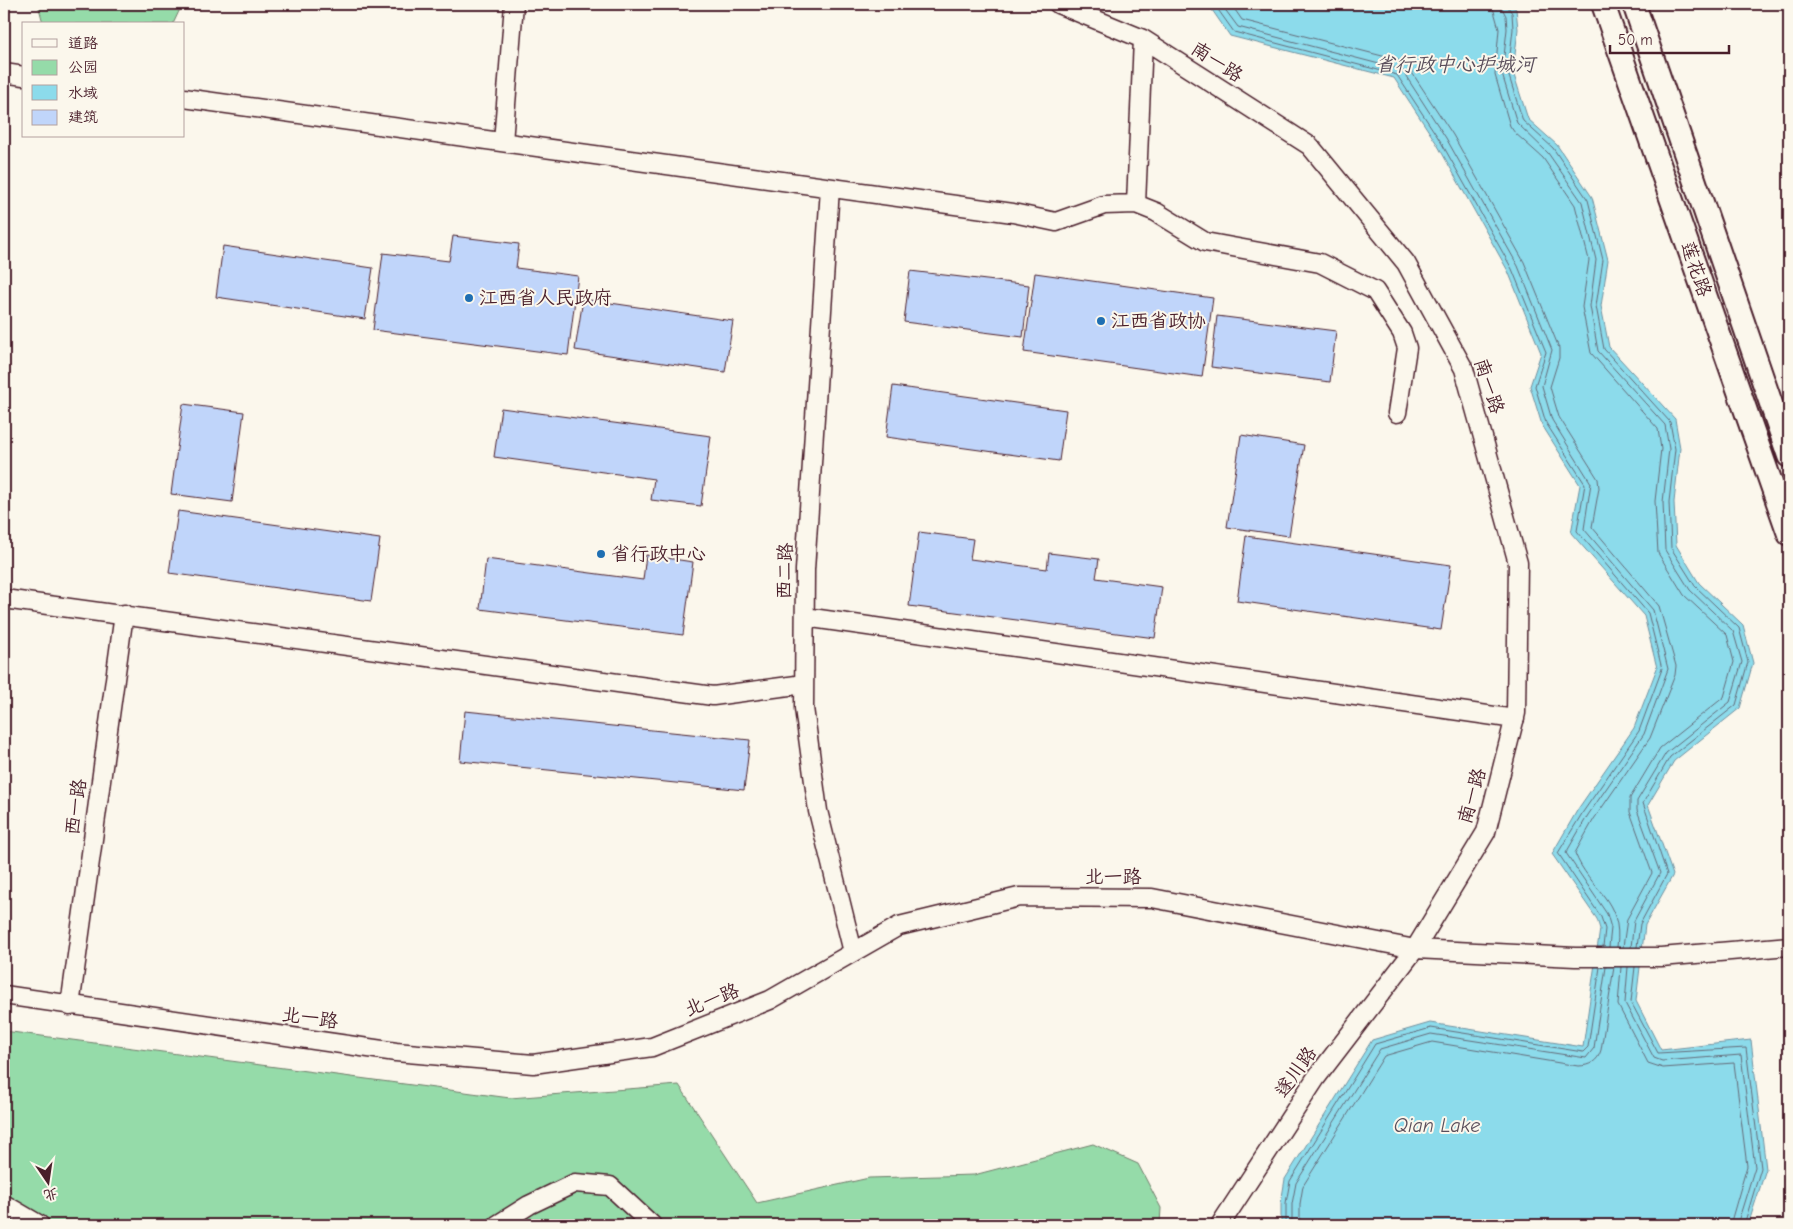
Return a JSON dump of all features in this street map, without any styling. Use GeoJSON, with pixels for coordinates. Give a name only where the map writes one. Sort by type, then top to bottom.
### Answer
{"type":"FeatureCollection","features":[{"type":"Feature","properties":{"kind":"main road","name":"莲花路"},"geometry":{"type":"LineString","coordinates":[[1603,4],[1789,534]]}},
{"type":"Feature","properties":{"kind":"main road","name":"莲花路"},"geometry":{"type":"LineString","coordinates":[[1634,4],[1789,456]]}},
{"type":"Feature","properties":{"kind":"street"},"geometry":{"type":"LineString","coordinates":[[503,142],[514,4]]}},
{"type":"Feature","properties":{"kind":"street","name":"南一路"},"geometry":{"type":"LineString","coordinates":[[1058,4],[1142,40],[1310,146],[1406,264],[1464,369],[1518,563],[1515,718],[1486,832],[1415,949]]}},
{"type":"Feature","properties":{"kind":"street"},"geometry":{"type":"LineString","coordinates":[[1136,204],[1142,40]]}},
{"type":"Feature","properties":{"kind":"street"},"geometry":{"type":"LineString","coordinates":[[4,73],[22,76]]}},
{"type":"Feature","properties":{"kind":"street"},"geometry":{"type":"LineString","coordinates":[[185,98],[1013,213],[1056,222],[1104,205],[1136,204],[1156,212],[1205,242],[1320,263],[1376,291],[1402,333],[1407,348],[1397,413]]}},
{"type":"Feature","properties":{"kind":"street","name":"西二路"},"geometry":{"type":"LineString","coordinates":[[830,188],[805,570],[804,708],[818,811],[853,952]]}},
{"type":"Feature","properties":{"kind":"street"},"geometry":{"type":"LineString","coordinates":[[4,599],[712,696],[804,684]]}},
{"type":"Feature","properties":{"kind":"street","name":"西一路"},"geometry":{"type":"LineString","coordinates":[[70,1006],[124,614]]}},
{"type":"Feature","properties":{"kind":"street"},"geometry":{"type":"LineString","coordinates":[[805,617],[1515,718]]}},
{"type":"Feature","properties":{"kind":"street","name":"北一路"},"geometry":{"type":"LineString","coordinates":[[4,995],[396,1052],[533,1064],[652,1047],[770,1000],[899,926],[1018,897],[1152,898],[1415,949],[1575,957],[1661,957],[1789,946]]}},
{"type":"Feature","properties":{"kind":"street","name":"遂川路"},"geometry":{"type":"LineString","coordinates":[[1220,1225],[1316,1078],[1415,949]]}},
{"type":"Feature","properties":{"kind":"street"},"geometry":{"type":"LineString","coordinates":[[497,1225],[529,1205],[575,1183],[610,1186],[652,1225]]}},
{"type":"Feature","properties":{"kind":"street"},"geometry":{"type":"LineString","coordinates":[[4,1204],[40,1225]]}},
{"type":"Feature","properties":{"kind":"green space"},"geometry":{"type":"Polygon","coordinates":[[[38,4],[178,4],[180,9],[174,22],[43,22],[38,4]]]}},
{"type":"Feature","properties":{"kind":"green space"},"geometry":{"type":"Polygon","coordinates":[[[4,1031],[510,1098],[679,1085],[757,1203],[869,1178],[974,1175],[1093,1144],[1138,1164],[1161,1208],[1160,1225],[4,1225],[4,1031]]]}},
{"type":"Feature","properties":{"kind":"water"},"geometry":{"type":"Polygon","coordinates":[[[1208,4],[1508,4],[1516,9],[1518,29],[1513,72],[1528,119],[1557,145],[1592,197],[1608,260],[1601,306],[1609,347],[1675,419],[1680,448],[1674,502],[1676,545],[1699,583],[1743,625],[1753,663],[1740,708],[1674,761],[1648,805],[1673,875],[1645,925],[1636,1001],[1661,1050],[1751,1040],[1766,1169],[1748,1225],[1281,1225],[1281,1203],[1285,1179],[1372,1040],[1430,1023],[1583,1047],[1600,929],[1597,919],[1552,854],[1578,809],[1634,728],[1657,668],[1644,616],[1571,533],[1580,485],[1542,425],[1530,386],[1541,353],[1508,271],[1437,144],[1394,78],[1230,36],[1208,4]]]}},
{"type":"Feature","properties":{"kind":"building"},"geometry":{"type":"Polygon","coordinates":[[[453,236],[519,244],[516,268],[578,276],[568,355],[373,330],[383,253],[449,261],[453,236]]]}},
{"type":"Feature","properties":{"kind":"building"},"geometry":{"type":"Polygon","coordinates":[[[223,246],[373,268],[365,319],[216,297],[223,246]]]}},
{"type":"Feature","properties":{"kind":"building"},"geometry":{"type":"Polygon","coordinates":[[[910,271],[1029,285],[1023,337],[904,322],[910,271]]]}},
{"type":"Feature","properties":{"kind":"building"},"geometry":{"type":"Polygon","coordinates":[[[1035,273],[1213,298],[1202,377],[1024,352],[1035,273]]]}},
{"type":"Feature","properties":{"kind":"building"},"geometry":{"type":"Polygon","coordinates":[[[583,299],[733,321],[725,372],[575,350],[583,299]]]}},
{"type":"Feature","properties":{"kind":"building"},"geometry":{"type":"Polygon","coordinates":[[[1217,316],[1336,331],[1330,382],[1211,367],[1217,316]]]}},
{"type":"Feature","properties":{"kind":"building"},"geometry":{"type":"Polygon","coordinates":[[[893,386],[1066,410],[1059,461],[886,437],[893,386]]]}},
{"type":"Feature","properties":{"kind":"building"},"geometry":{"type":"Polygon","coordinates":[[[183,404],[244,412],[232,502],[171,494],[183,404]]]}},
{"type":"Feature","properties":{"kind":"building"},"geometry":{"type":"Polygon","coordinates":[[[501,408],[711,436],[701,506],[651,500],[654,479],[494,457],[501,408]]]}},
{"type":"Feature","properties":{"kind":"building"},"geometry":{"type":"Polygon","coordinates":[[[1241,435],[1304,445],[1289,536],[1227,527],[1241,435]]]}},
{"type":"Feature","properties":{"kind":"building"},"geometry":{"type":"Polygon","coordinates":[[[178,511],[380,539],[371,601],[169,573],[178,511]]]}},
{"type":"Feature","properties":{"kind":"building"},"geometry":{"type":"Polygon","coordinates":[[[919,532],[973,539],[970,559],[1047,569],[1049,553],[1099,559],[1096,578],[1162,587],[1155,638],[909,606],[919,532]]]}},
{"type":"Feature","properties":{"kind":"building"},"geometry":{"type":"Polygon","coordinates":[[[1246,536],[1451,565],[1441,630],[1237,601],[1246,536]]]}},
{"type":"Feature","properties":{"kind":"building"},"geometry":{"type":"Polygon","coordinates":[[[646,555],[693,562],[683,635],[480,609],[486,559],[643,580],[646,555]]]}},
{"type":"Feature","properties":{"kind":"building"},"geometry":{"type":"Polygon","coordinates":[[[465,711],[750,740],[744,790],[460,761],[465,711]]]}},
{"type":"Feature","properties":{"kind":"place","name":"江西省人民政府"},"geometry":{"type":"Point","coordinates":[469,298]}},
{"type":"Feature","properties":{"kind":"place","name":"江西省政协"},"geometry":{"type":"Point","coordinates":[1101,321]}},
{"type":"Feature","properties":{"kind":"place","name":"省行政中心"},"geometry":{"type":"Point","coordinates":[601,554]}},
{"type":"Feature","properties":{"kind":"water label","name":"省行政中心护城河"},"geometry":{"type":"Point","coordinates":[1455,64]}},
{"type":"Feature","properties":{"kind":"water label","name":"Qian Lake"},"geometry":{"type":"Point","coordinates":[1437,1125]}}]}
